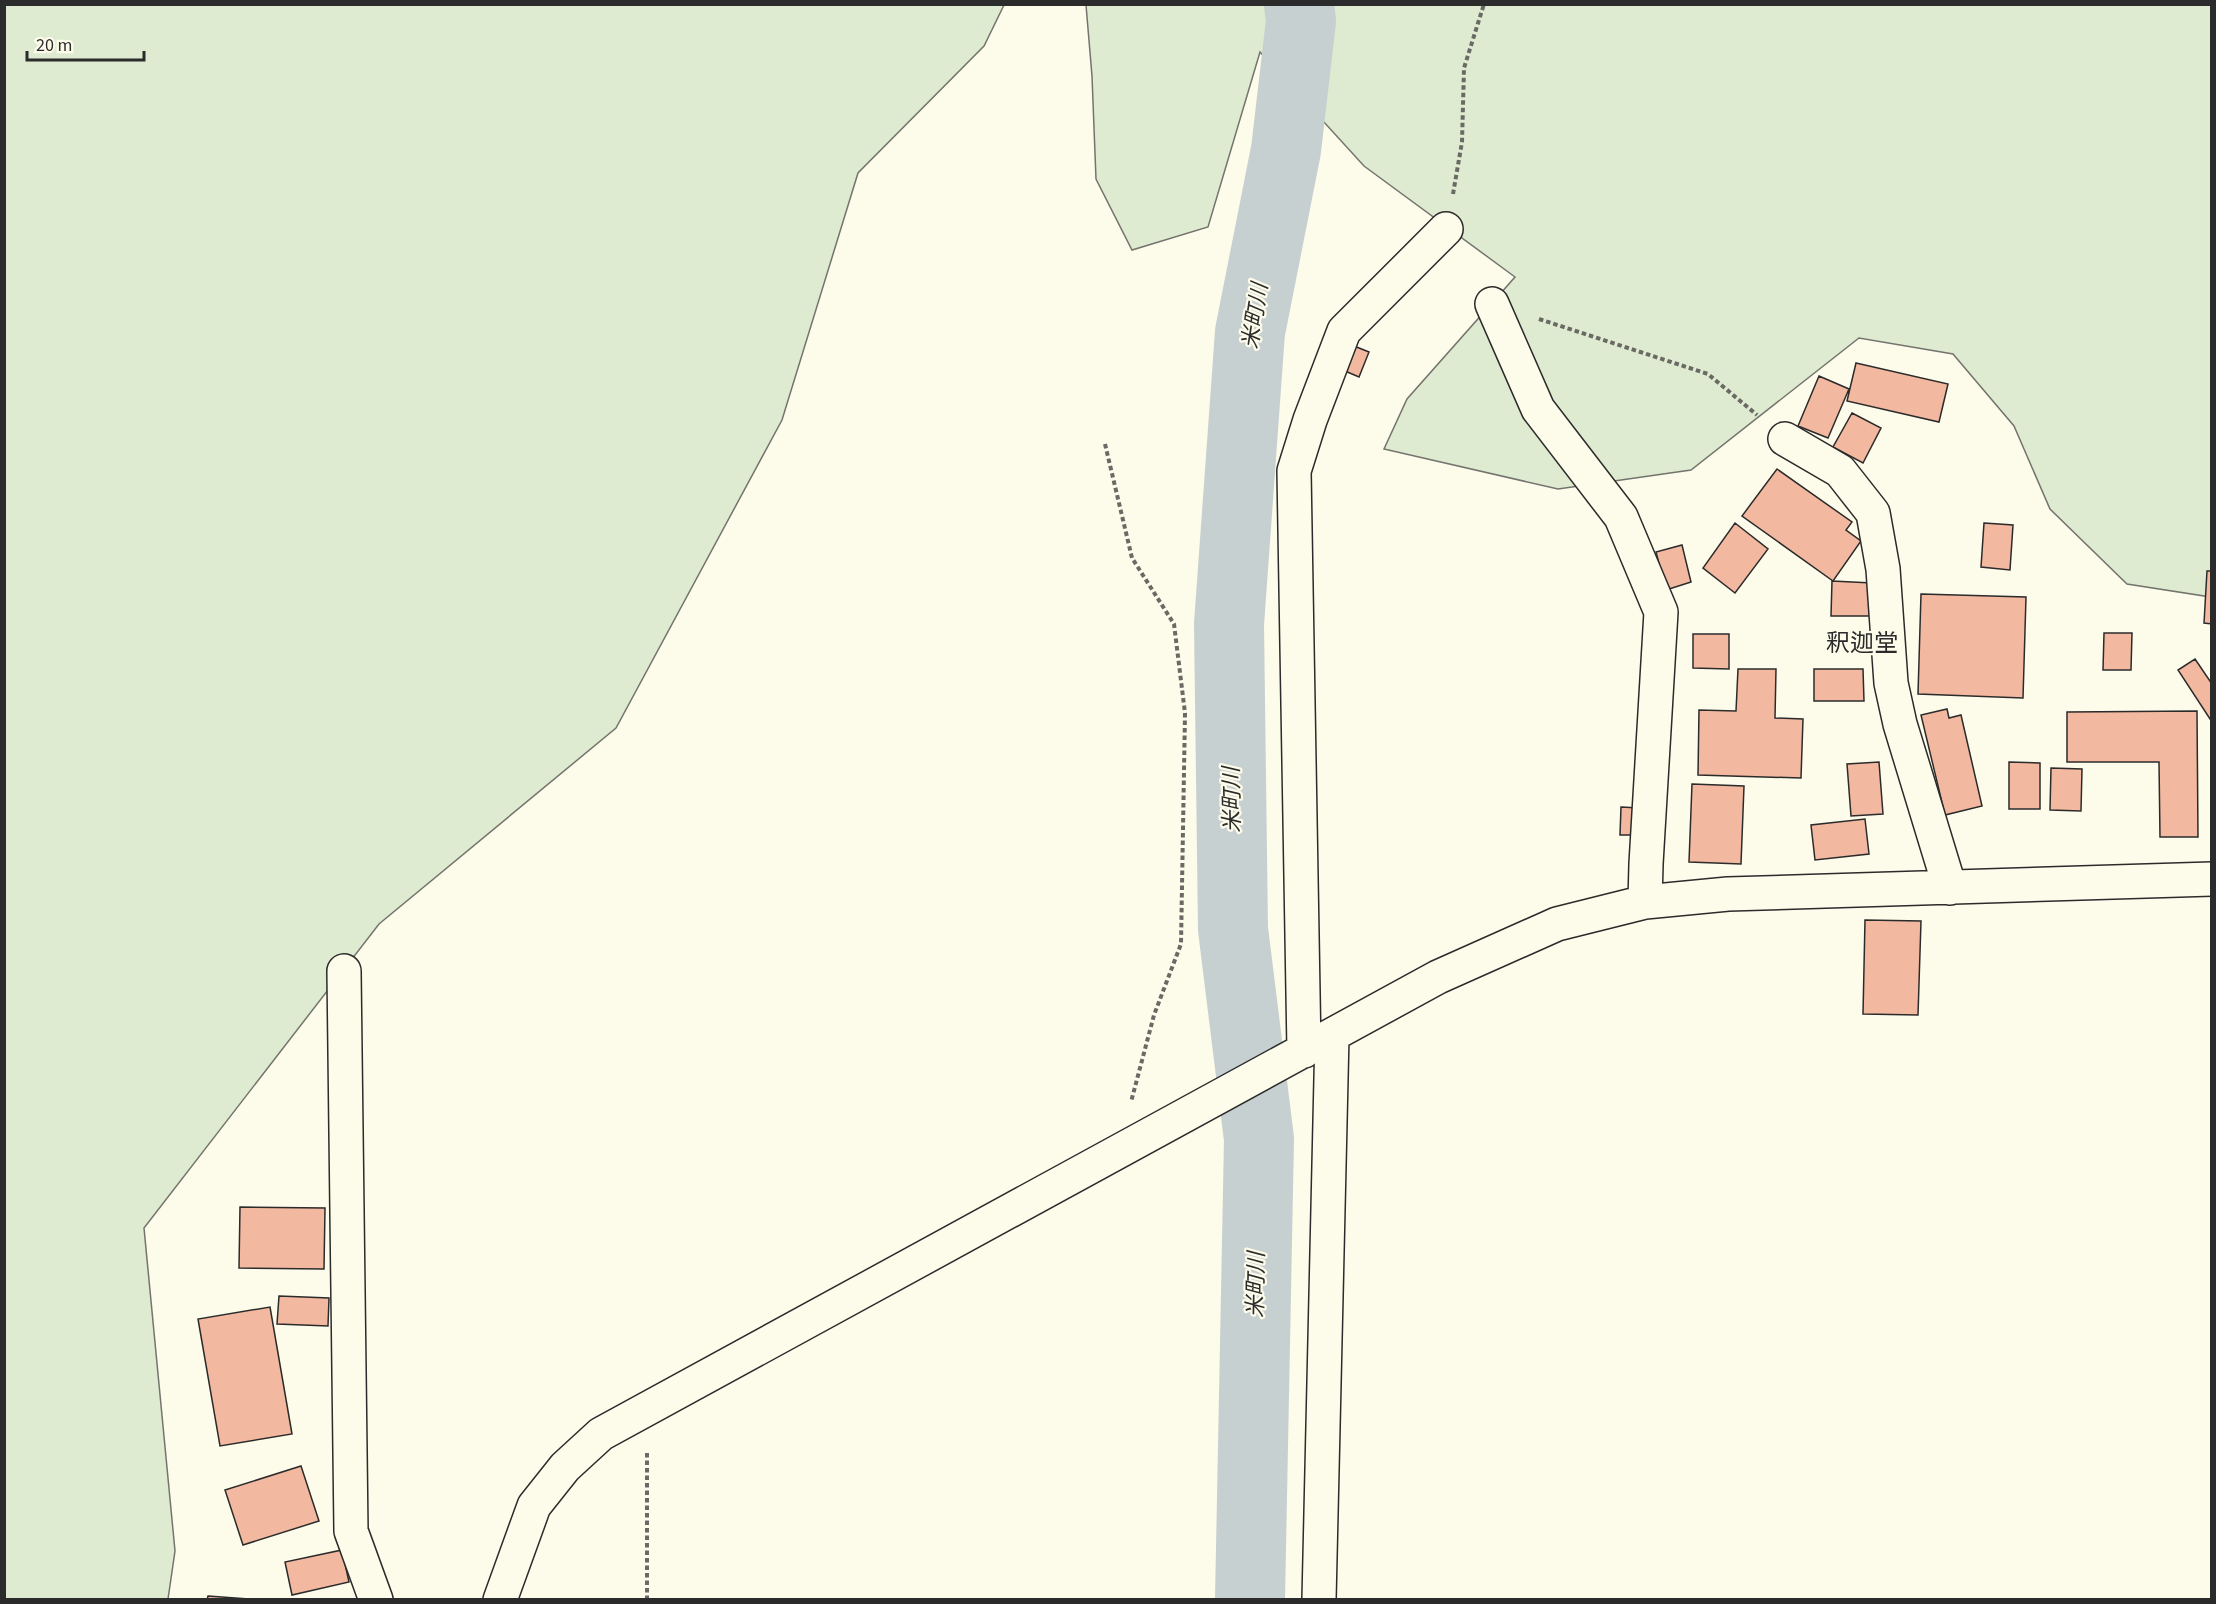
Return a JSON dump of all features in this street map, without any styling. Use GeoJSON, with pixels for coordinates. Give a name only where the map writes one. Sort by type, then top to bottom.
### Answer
{"type":"FeatureCollection","features":[{"type":"Feature","properties":{"kind":"street"},"geometry":{"type":"LineString","coordinates":[[1297,1055],[1294,471],[1310,420],[1344,331],[1446,229]]}},
{"type":"Feature","properties":{"kind":"street"},"geometry":{"type":"LineString","coordinates":[[1492,304],[1538,410],[1621,517],[1661,612],[1646,864],[1646,902]]}},
{"type":"Feature","properties":{"kind":"street"},"geometry":{"type":"LineString","coordinates":[[1785,439],[1840,471],[1873,513],[1883,570],[1891,683],[1900,724],[1950,888]]}},
{"type":"Feature","properties":{"kind":"street"},"geometry":{"type":"LineString","coordinates":[[500,1599],[534,1506],[565,1467],[601,1434],[1438,977],[1557,924],[1646,902],[1728,894],[2211,879]]}},
{"type":"Feature","properties":{"kind":"street"},"geometry":{"type":"LineString","coordinates":[[344,971],[351,1531],[376,1599]]}},
{"type":"Feature","properties":{"kind":"street"},"geometry":{"type":"LineString","coordinates":[[1319,1599],[1332,1035]]}},
{"type":"Feature","properties":{"kind":"path"},"geometry":{"type":"LineString","coordinates":[[1446,229],[1462,142],[1464,68],[1484,4]]}},
{"type":"Feature","properties":{"kind":"path"},"geometry":{"type":"LineString","coordinates":[[1492,304],[1708,374],[1785,439]]}},
{"type":"Feature","properties":{"kind":"path"},"geometry":{"type":"LineString","coordinates":[[1105,444],[1132,558],[1174,624],[1185,713],[1181,944],[1154,1015],[1118,1152]]}},
{"type":"Feature","properties":{"kind":"path"},"geometry":{"type":"LineString","coordinates":[[647,1407],[647,1599]]}},
{"type":"Feature","properties":{"kind":"green space"},"geometry":{"type":"Polygon","coordinates":[[[5,5],[1004,5],[984,46],[858,173],[782,420],[616,728],[379,924],[144,1228],[175,1551],[168,1599],[5,1600],[5,5]]]}},
{"type":"Feature","properties":{"kind":"green space"},"geometry":{"type":"Polygon","coordinates":[[[1086,5],[2211,5],[2211,597],[2127,584],[2050,509],[2014,426],[1953,354],[1859,338],[1691,470],[1558,489],[1384,449],[1407,399],[1515,277],[1364,166],[1260,52],[1208,227],[1132,250],[1096,179],[1092,76],[1086,5]]]}},
{"type":"Feature","properties":{"kind":"building"},"geometry":{"type":"Polygon","coordinates":[[[1349,344],[1369,352],[1359,377],[1338,368],[1349,344]]]}},
{"type":"Feature","properties":{"kind":"building"},"geometry":{"type":"Polygon","coordinates":[[[1856,363],[1948,384],[1939,422],[1847,401],[1856,363]]]}},
{"type":"Feature","properties":{"kind":"building"},"geometry":{"type":"Polygon","coordinates":[[[1819,376],[1849,389],[1828,438],[1798,426],[1819,376]]]}},
{"type":"Feature","properties":{"kind":"building"},"geometry":{"type":"Polygon","coordinates":[[[1852,413],[1881,428],[1863,463],[1833,447],[1852,413]]]}},
{"type":"Feature","properties":{"kind":"building"},"geometry":{"type":"Polygon","coordinates":[[[1777,469],[1852,522],[1846,530],[1861,541],[1833,581],[1742,516],[1777,469]]]}},
{"type":"Feature","properties":{"kind":"building"},"geometry":{"type":"Polygon","coordinates":[[[1735,523],[1768,549],[1735,593],[1703,568],[1735,523]]]}},
{"type":"Feature","properties":{"kind":"building"},"geometry":{"type":"Polygon","coordinates":[[[1984,523],[2013,525],[2010,570],[1981,567],[1984,523]]]}},
{"type":"Feature","properties":{"kind":"building"},"geometry":{"type":"Polygon","coordinates":[[[1682,545],[1691,582],[1666,590],[1656,552],[1682,545]]]}},
{"type":"Feature","properties":{"kind":"building"},"geometry":{"type":"Polygon","coordinates":[[[2207,571],[2212,571],[2212,624],[2204,623],[2207,571]]]}},
{"type":"Feature","properties":{"kind":"building"},"geometry":{"type":"Polygon","coordinates":[[[1832,581],[1872,583],[1871,616],[1831,616],[1832,581]]]}},
{"type":"Feature","properties":{"kind":"building"},"geometry":{"type":"Polygon","coordinates":[[[1921,594],[2026,597],[2023,698],[1918,694],[1921,594]]]}},
{"type":"Feature","properties":{"kind":"building"},"geometry":{"type":"Polygon","coordinates":[[[2104,633],[2132,633],[2131,670],[2103,670],[2104,633]]]}},
{"type":"Feature","properties":{"kind":"building"},"geometry":{"type":"Polygon","coordinates":[[[1693,634],[1729,634],[1729,669],[1693,668],[1693,634]]]}},
{"type":"Feature","properties":{"kind":"building"},"geometry":{"type":"Polygon","coordinates":[[[2195,659],[2212,684],[2212,722],[2178,670],[2195,659]]]}},
{"type":"Feature","properties":{"kind":"building"},"geometry":{"type":"Polygon","coordinates":[[[1738,669],[1776,669],[1775,718],[1803,719],[1801,778],[1698,775],[1699,710],[1736,711],[1738,669]]]}},
{"type":"Feature","properties":{"kind":"building"},"geometry":{"type":"Polygon","coordinates":[[[1814,669],[1863,669],[1864,701],[1814,701],[1814,669]]]}},
{"type":"Feature","properties":{"kind":"building"},"geometry":{"type":"Polygon","coordinates":[[[1947,709],[1949,718],[1961,715],[1982,806],[1945,815],[1921,715],[1947,709]]]}},
{"type":"Feature","properties":{"kind":"building"},"geometry":{"type":"Polygon","coordinates":[[[2197,711],[2198,837],[2160,837],[2159,762],[2067,762],[2067,712],[2197,711]]]}},
{"type":"Feature","properties":{"kind":"building"},"geometry":{"type":"Polygon","coordinates":[[[1879,762],[1883,814],[1851,816],[1847,764],[1879,762]]]}},
{"type":"Feature","properties":{"kind":"building"},"geometry":{"type":"Polygon","coordinates":[[[2009,762],[2040,763],[2040,809],[2009,809],[2009,762]]]}},
{"type":"Feature","properties":{"kind":"building"},"geometry":{"type":"Polygon","coordinates":[[[2051,768],[2082,769],[2081,811],[2050,810],[2051,768]]]}},
{"type":"Feature","properties":{"kind":"building"},"geometry":{"type":"Polygon","coordinates":[[[1692,784],[1744,786],[1741,864],[1689,862],[1692,784]]]}},
{"type":"Feature","properties":{"kind":"building"},"geometry":{"type":"Polygon","coordinates":[[[1621,807],[1639,808],[1638,835],[1620,835],[1621,807]]]}},
{"type":"Feature","properties":{"kind":"building"},"geometry":{"type":"Polygon","coordinates":[[[1865,819],[1869,854],[1815,860],[1811,825],[1865,819]]]}},
{"type":"Feature","properties":{"kind":"building"},"geometry":{"type":"Polygon","coordinates":[[[1865,920],[1921,921],[1918,1015],[1863,1014],[1865,920]]]}},
{"type":"Feature","properties":{"kind":"building"},"geometry":{"type":"Polygon","coordinates":[[[240,1207],[325,1208],[324,1269],[239,1268],[240,1207]]]}},
{"type":"Feature","properties":{"kind":"building"},"geometry":{"type":"Polygon","coordinates":[[[279,1296],[329,1298],[328,1326],[277,1324],[279,1296]]]}},
{"type":"Feature","properties":{"kind":"building"},"geometry":{"type":"Polygon","coordinates":[[[270,1307],[292,1434],[220,1446],[198,1319],[270,1307]]]}},
{"type":"Feature","properties":{"kind":"building"},"geometry":{"type":"Polygon","coordinates":[[[301,1466],[319,1521],[243,1545],[225,1490],[301,1466]]]}},
{"type":"Feature","properties":{"kind":"building"},"geometry":{"type":"Polygon","coordinates":[[[342,1550],[349,1582],[292,1595],[285,1562],[342,1550]]]}},
{"type":"Feature","properties":{"kind":"building"},"geometry":{"type":"Polygon","coordinates":[[[208,1596],[263,1600],[207,1600],[208,1596]]]}},
{"type":"Feature","properties":{"kind":"waterway","name":"米町川"},"geometry":{"type":"LineString","coordinates":[[1250,1600],[1259,1139],[1233,929],[1229,624],[1250,332],[1286,150],[1301,21],[1299,4]]}},
{"type":"Feature","properties":{"kind":"district","name":"釈迦堂"},"geometry":{"type":"Point","coordinates":[1862,643]}}]}
